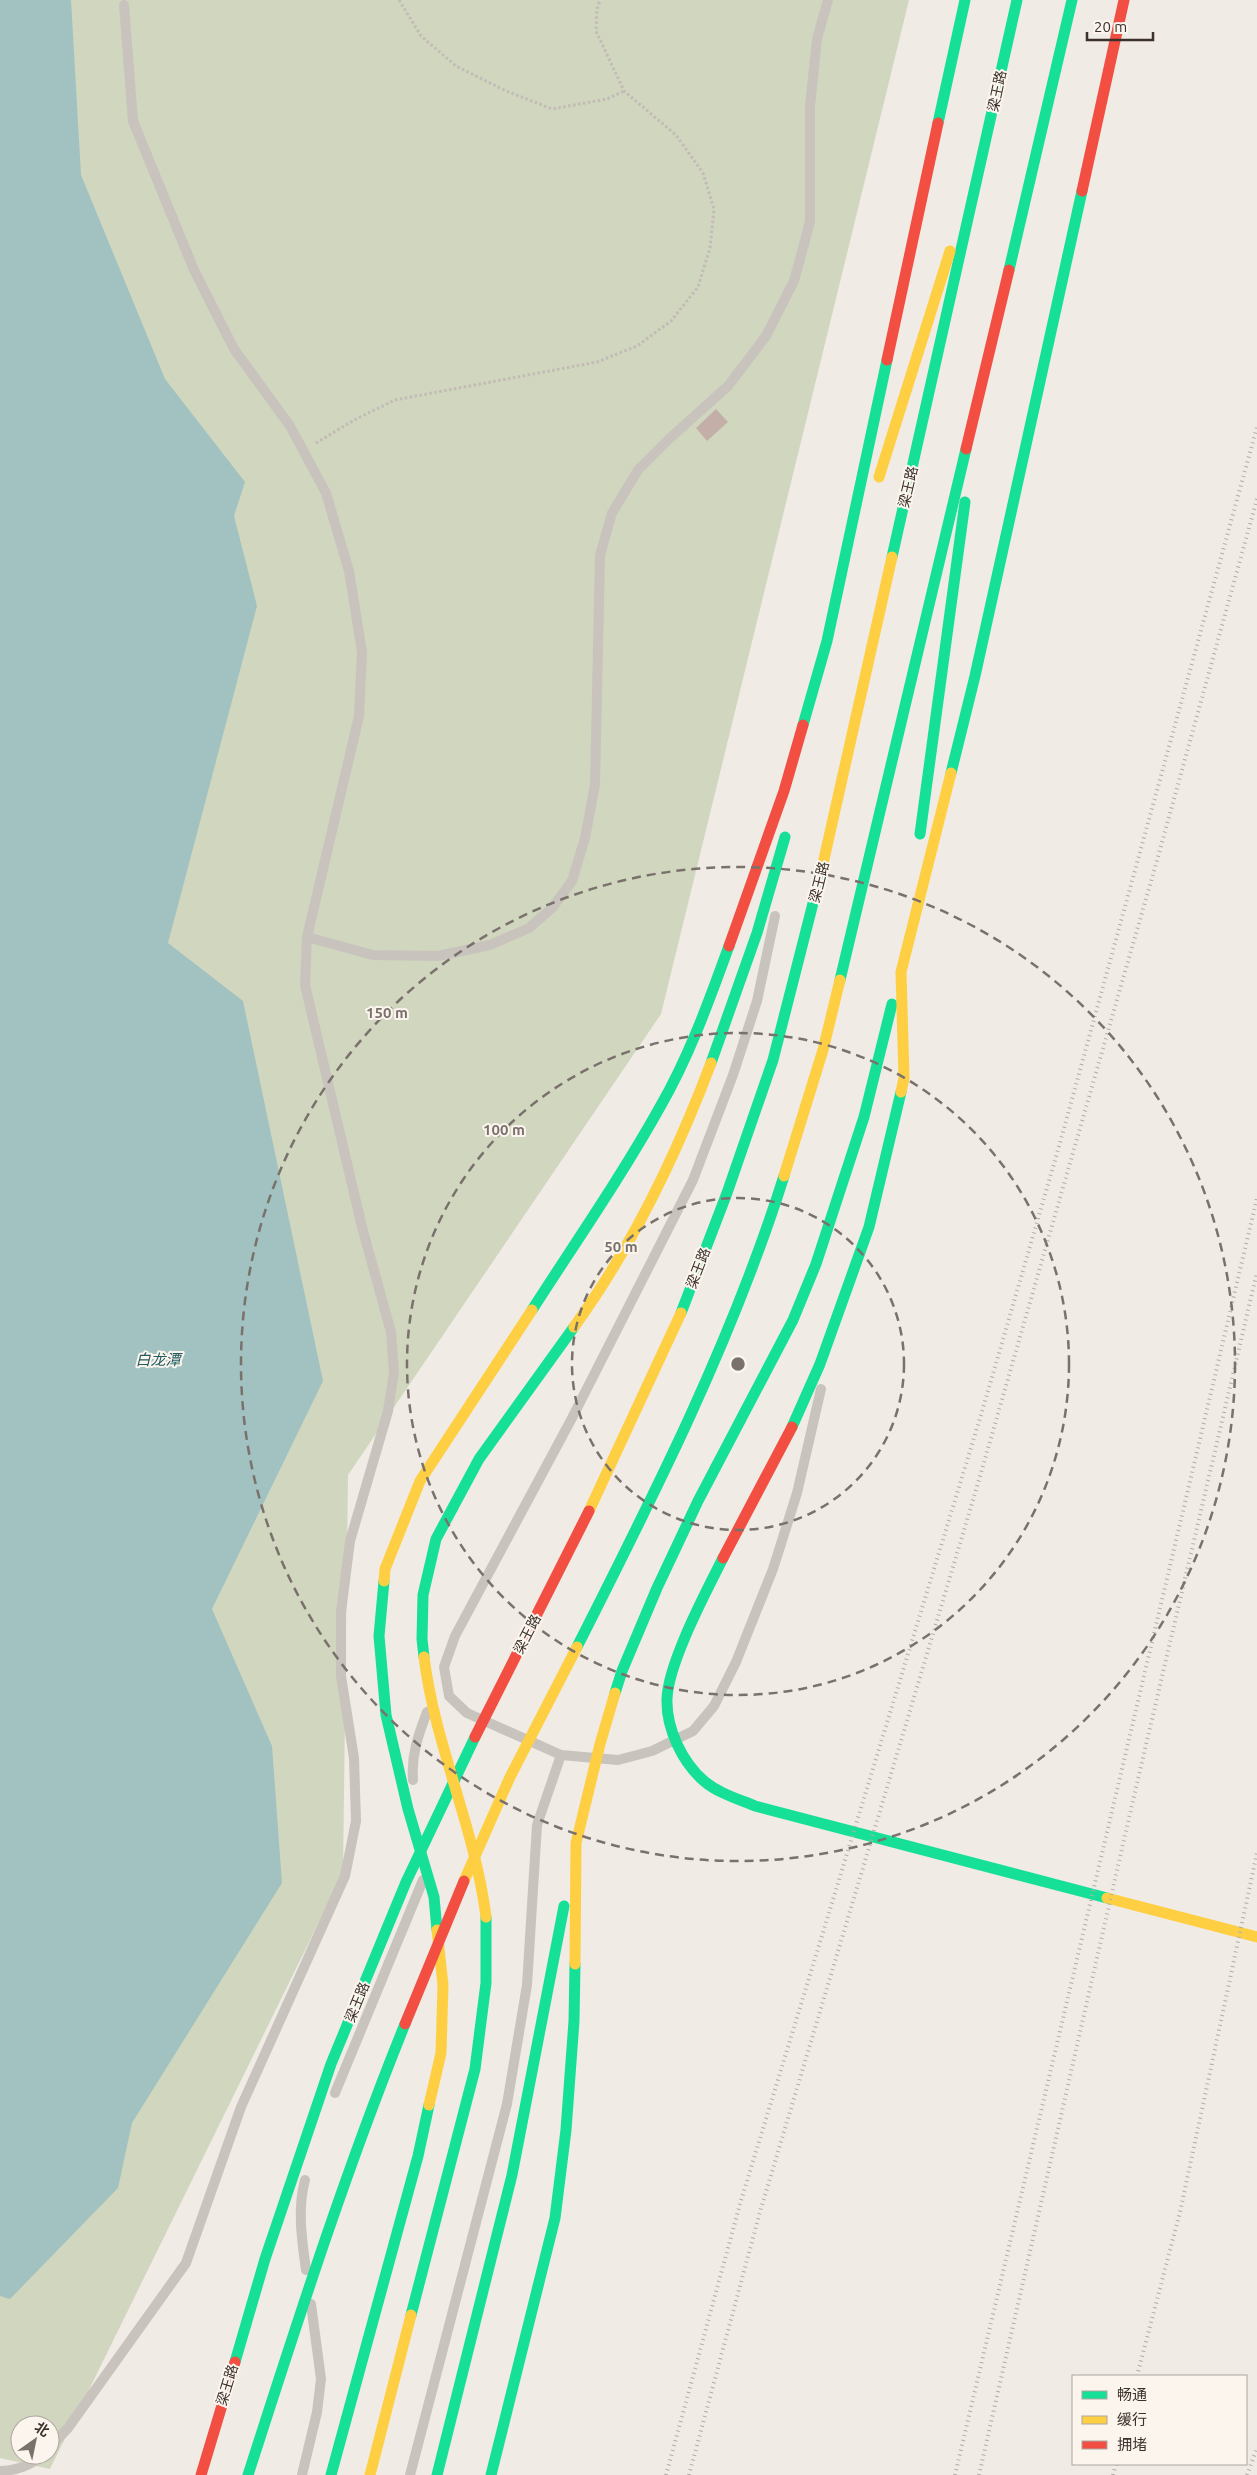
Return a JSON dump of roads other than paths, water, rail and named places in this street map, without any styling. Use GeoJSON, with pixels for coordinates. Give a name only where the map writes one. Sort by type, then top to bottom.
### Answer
{"type":"FeatureCollection","features":[{"type":"Feature","properties":{"kind":"main road"},"geometry":{"type":"LineString","coordinates":[[791,807],[965,0]]}},
{"type":"Feature","properties":{"kind":"main road","name":"梁王路"},"geometry":{"type":"LineString","coordinates":[[200,2475],[265,2259],[339,2046],[406,1882],[451,1787],[616,1456],[675,1328],[727,1193],[772,1060],[823,864],[1017,0]]}},
{"type":"Feature","properties":{"kind":"main road"},"geometry":{"type":"LineString","coordinates":[[248,2475],[308,2285],[369,2113],[439,1938],[510,1777],[662,1480],[730,1324],[775,1204],[823,1050],[1072,0]]}},
{"type":"Feature","properties":{"kind":"main road"},"geometry":{"type":"LineString","coordinates":[[437,2475],[512,2175],[543,2006],[576,1844],[600,1744],[622,1671],[657,1588],[698,1501],[793,1320],[816,1264],[864,1117],[974,676],[1124,0]]}},
{"type":"Feature","properties":{"kind":"main road"},"geometry":{"type":"LineString","coordinates":[[874,491],[989,125]]}},
{"type":"Feature","properties":{"kind":"main road"},"geometry":{"type":"LineString","coordinates":[[918,844],[980,391]]}},
{"type":"Feature","properties":{"kind":"main road"},"geometry":{"type":"LineString","coordinates":[[331,2475],[418,2156],[441,2054],[443,1985],[434,1897],[408,1809],[386,1715],[380,1636],[385,1569],[420,1481],[612,1187],[661,1106],[704,1016],[784,791],[827,641],[865,519]]}},
{"type":"Feature","properties":{"kind":"main road"},"geometry":{"type":"LineString","coordinates":[[370,2475],[475,2069],[485,2010],[487,1963],[483,1898],[465,1822],[433,1716],[423,1659],[422,1605],[432,1550],[459,1490],[499,1428],[601,1288],[645,1208],[683,1132],[719,1043],[751,952],[780,856],[787,826]]}},
{"type":"Feature","properties":{"kind":"main road"},"geometry":{"type":"LineString","coordinates":[[915,864],[901,972],[904,1078],[869,1227],[820,1364],[789,1433],[717,1570],[675,1666],[670,1684],[668,1707],[676,1744],[704,1781],[727,1795],[756,1806],[1257,1937]]}},
{"type":"Feature","properties":{"kind":"main road"},"geometry":{"type":"LineString","coordinates":[[491,2475],[556,2218],[566,2130],[574,2020],[576,1844]]}},
{"type":"Feature","properties":{"kind":"lane"},"geometry":{"type":"LineString","coordinates":[[307,937],[373,955],[438,956],[490,945],[529,928],[552,908],[572,880],[585,838],[595,785],[600,555],[612,513],[638,470],[733,378],[766,336],[794,281],[810,222],[810,106],[817,39],[828,0]]}},
{"type":"Feature","properties":{"kind":"lane"},"geometry":{"type":"LineString","coordinates":[[60,2436],[68,2428],[186,2263],[242,2107],[345,1876],[356,1821],[354,1758],[341,1676],[341,1612],[350,1541],[388,1411],[394,1372],[391,1332],[362,1227],[305,985],[307,937],[359,716],[362,652],[349,570],[329,502],[290,426],[234,349],[194,270],[134,121],[124,5]]}},
{"type":"Feature","properties":{"kind":"lane"},"geometry":{"type":"LineString","coordinates":[[416,1791],[412,1762],[416,1739],[463,1620],[572,1418],[693,1180],[733,1075],[757,1001],[774,927],[780,856]]}},
{"type":"Feature","properties":{"kind":"lane"},"geometry":{"type":"LineString","coordinates":[[444,1667],[449,1696],[467,1713],[561,1755],[618,1760],[652,1751],[693,1732],[714,1706],[736,1662],[773,1569],[797,1493],[834,1327]]}},
{"type":"Feature","properties":{"kind":"lane"},"geometry":{"type":"LineString","coordinates":[[410,2475],[507,2104],[527,1985],[537,1825],[552,1776],[561,1755]]}},
{"type":"Feature","properties":{"kind":"lane"},"geometry":{"type":"LineString","coordinates":[[333,2099],[428,1867],[422,1817]]}},
{"type":"Feature","properties":{"kind":"lane"},"geometry":{"type":"LineString","coordinates":[[302,2475],[317,2412],[321,2379],[300,2224],[302,2190],[316,2143]]}},
{"type":"Feature","properties":{"kind":"lane"},"geometry":{"type":"LineString","coordinates":[[416,2453],[417,2475]]}},
{"type":"Feature","properties":{"kind":"lane"},"geometry":{"type":"LineString","coordinates":[[0,2471],[9,2471],[26,2465]]}},
{"type":"Feature","properties":{"kind":"water","name":"白龙潭"},"geometry":{"type":"Polygon","coordinates":[[[0,0],[71,0],[81,175],[165,379],[245,482],[234,516],[257,606],[168,943],[243,1001],[323,1381],[212,1609],[272,1746],[282,1883],[132,2123],[118,2188],[10,2299],[0,2296],[0,0]]]}},
{"type":"Feature","properties":{"kind":"railway"},"geometry":{"type":"LineString","coordinates":[[666,2475],[740,2204],[981,1415],[1058,1150],[1257,427]]}},
{"type":"Feature","properties":{"kind":"railway"},"geometry":{"type":"LineString","coordinates":[[689,2475],[760,2212],[976,1490],[1156,864],[1257,499]]}},
{"type":"Feature","properties":{"kind":"railway"},"geometry":{"type":"LineString","coordinates":[[955,2475],[1257,1198]]}},
{"type":"Feature","properties":{"kind":"railway"},"geometry":{"type":"LineString","coordinates":[[979,2475],[1134,1796],[1257,1272]]}},
{"type":"Feature","properties":{"kind":"railway"},"geometry":{"type":"LineString","coordinates":[[1137,2375],[1180,2212],[1257,1853]]}},
{"type":"Feature","properties":{"kind":"railway"},"geometry":{"type":"LineString","coordinates":[[1247,2475],[1257,2448]]}},
{"type":"Feature","properties":{"kind":"railway"},"geometry":{"type":"LineString","coordinates":[[1113,2475],[1116,2465]]}}]}
